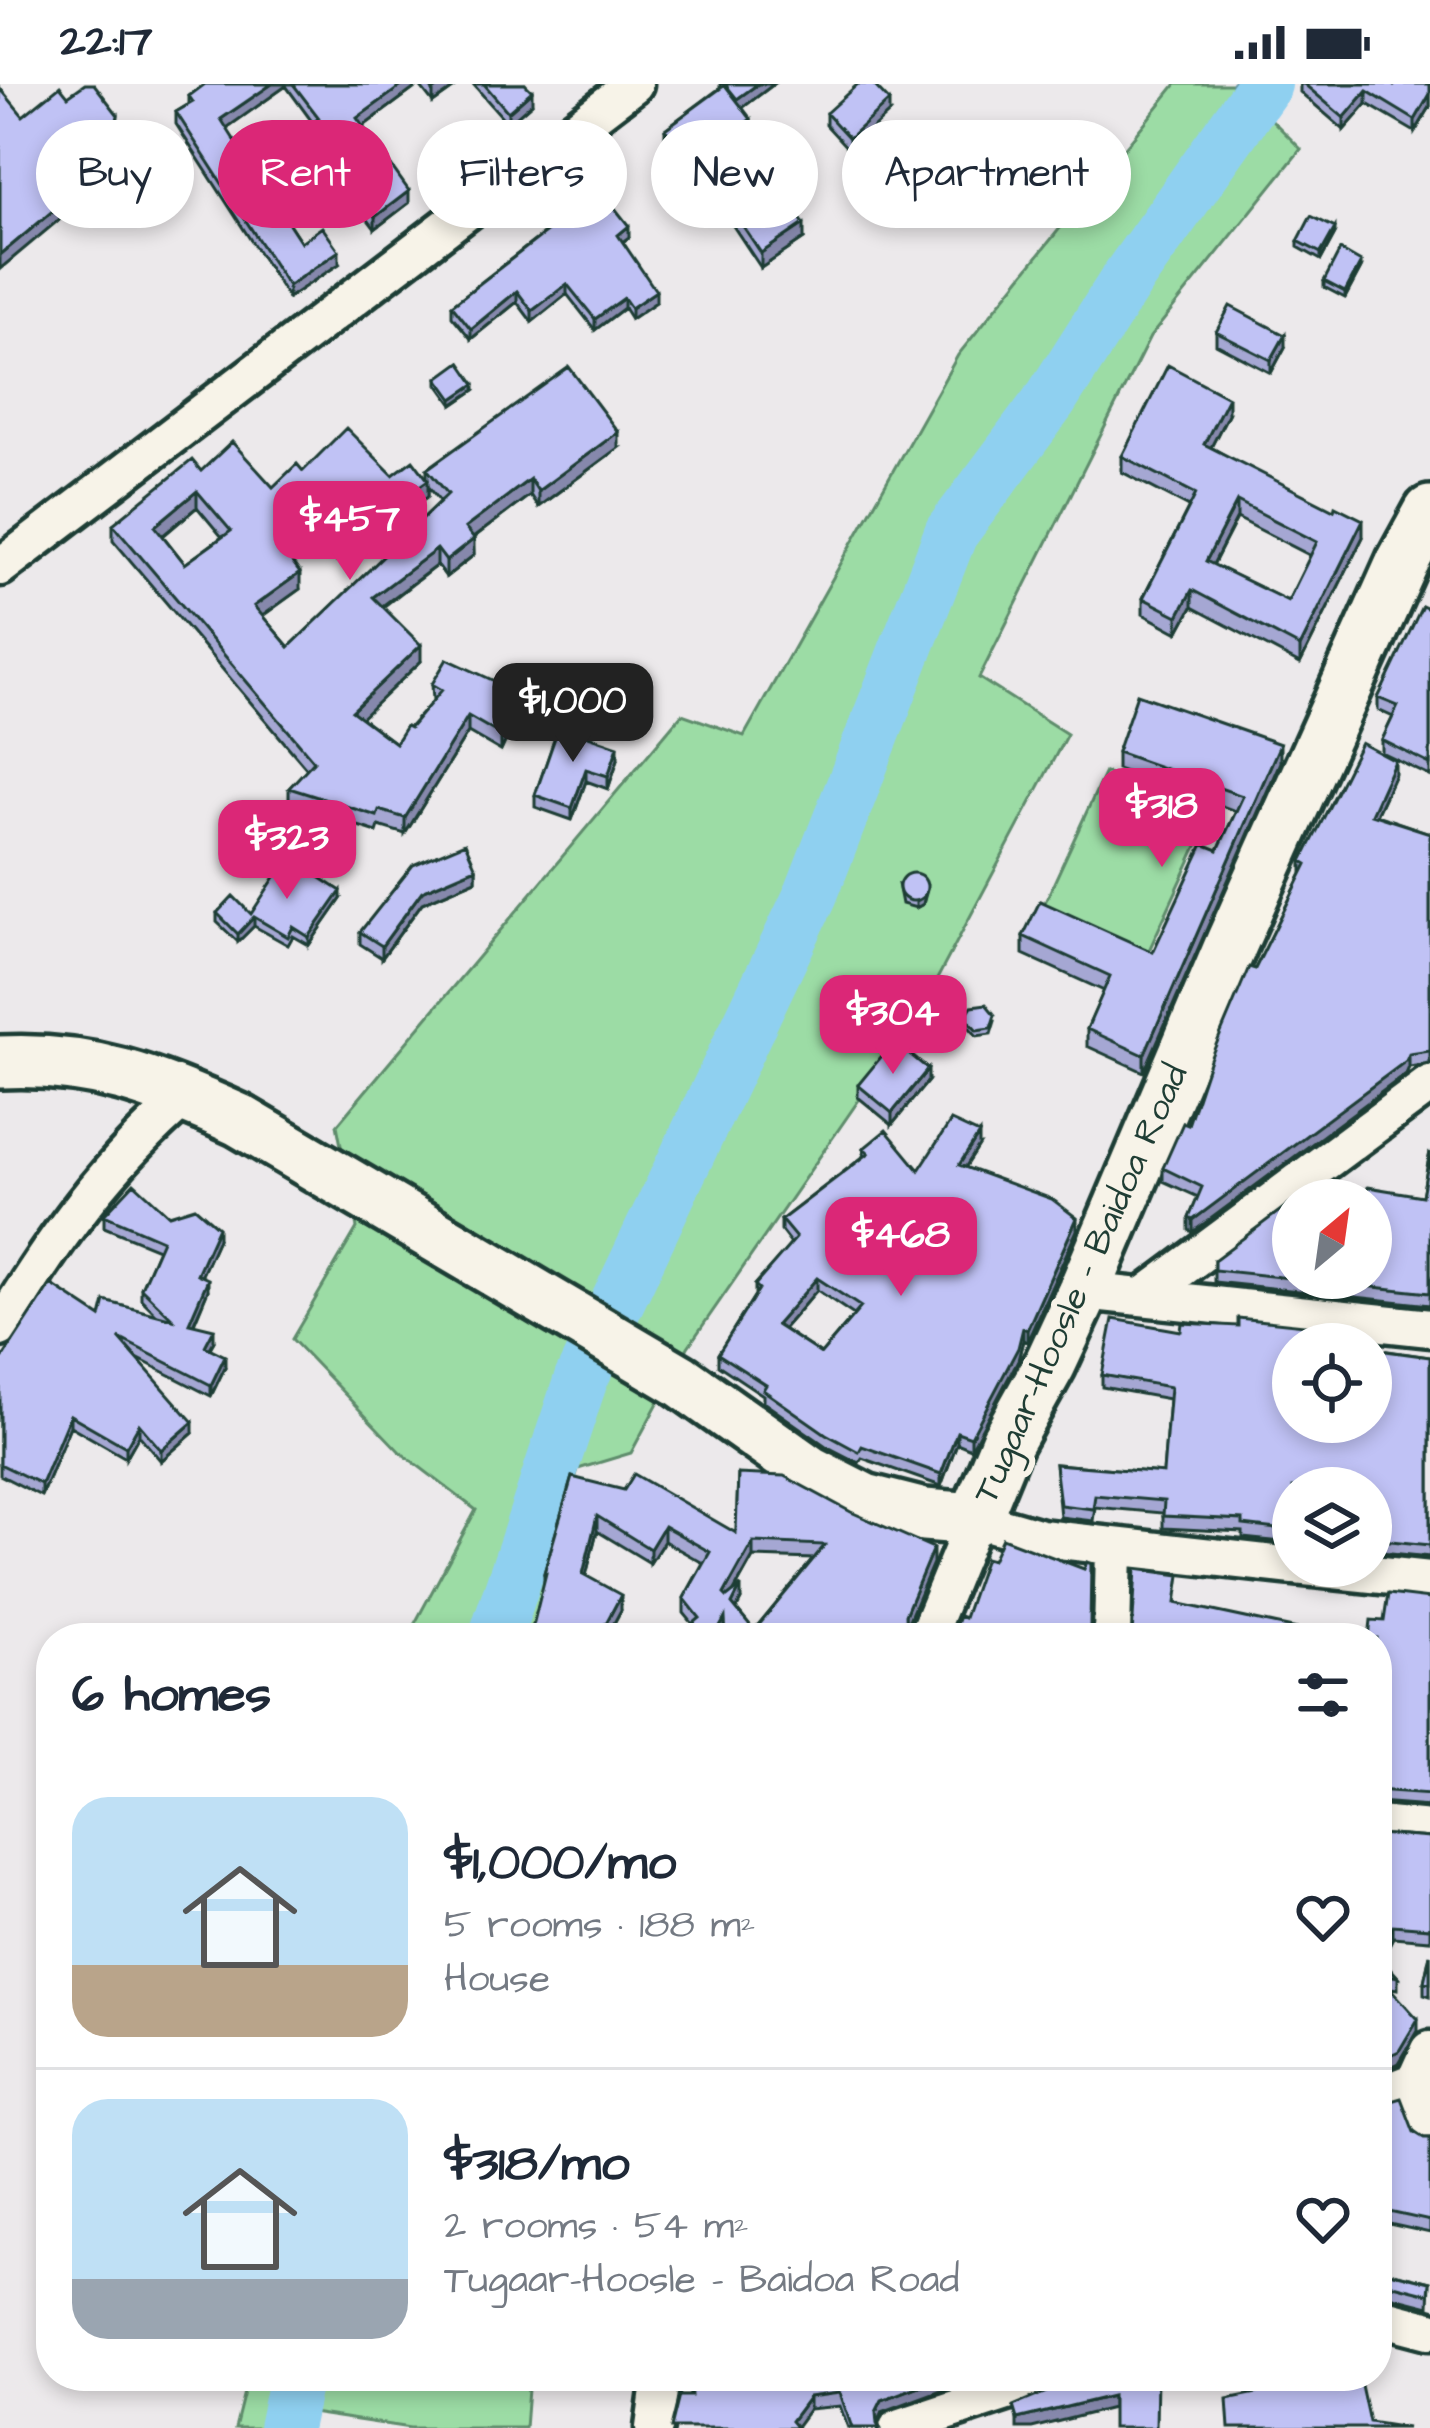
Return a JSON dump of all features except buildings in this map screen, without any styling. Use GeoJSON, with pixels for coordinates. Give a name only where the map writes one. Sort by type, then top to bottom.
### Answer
{"type":"FeatureCollection","features":[{"type":"Feature","properties":{"kind":"main road","name":"Tugaar-Hoosle - Baidoa Road"},"geometry":{"type":"LineString","coordinates":[[0,1062],[90,1064],[187,1096],[238,1120],[528,1288],[680,1380],[810,1472],[865,1500],[924,1515],[975,1519],[1007,1442],[1084,1291],[1232,942],[1402,563],[1430,512]]}},
{"type":"Feature","properties":{"kind":"street"},"geometry":{"type":"LineString","coordinates":[[0,567],[634,84]]}},
{"type":"Feature","properties":{"kind":"street"},"geometry":{"type":"LineString","coordinates":[[1143,1297],[1430,1084]]}},
{"type":"Feature","properties":{"kind":"street"},"geometry":{"type":"LineString","coordinates":[[0,1328],[49,1248],[134,1141],[187,1096]]}},
{"type":"Feature","properties":{"kind":"street"},"geometry":{"type":"LineString","coordinates":[[1084,1291],[1430,1328]]}},
{"type":"Feature","properties":{"kind":"street"},"geometry":{"type":"LineString","coordinates":[[932,1623],[975,1519],[1041,1538],[1272,1564]]}},
{"type":"Feature","properties":{"kind":"street"},"geometry":{"type":"LineString","coordinates":[[1112,1623],[1114,1547]]}},
{"type":"Feature","properties":{"kind":"street"},"geometry":{"type":"LineString","coordinates":[[1392,1576],[1430,1580]]}},
{"type":"Feature","properties":{"kind":"street"},"geometry":{"type":"LineString","coordinates":[[1392,1825],[1430,1829]]}},
{"type":"Feature","properties":{"kind":"street"},"geometry":{"type":"LineString","coordinates":[[1392,2086],[1423,2066],[1430,2129]]}},
{"type":"Feature","properties":{"kind":"street"},"geometry":{"type":"LineString","coordinates":[[1392,2320],[1430,2330]]}},
{"type":"Feature","properties":{"kind":"street"},"geometry":{"type":"LineString","coordinates":[[654,2428],[659,2391]]}},
{"type":"Feature","properties":{"kind":"street"},"geometry":{"type":"LineString","coordinates":[[898,2428],[1010,2391]]}},
{"type":"Feature","properties":{"kind":"green space"},"geometry":{"type":"Polygon","coordinates":[[[1176,84],[1236,84],[1301,149],[1150,337],[979,678],[1067,734],[919,1013],[688,1347],[631,1453],[578,1469],[533,1623],[415,1623],[476,1510],[400,1452],[292,1339],[357,1228],[337,1125],[682,714],[744,736],[958,355],[1060,228],[1131,228],[1131,140],[1176,84]]]}},
{"type":"Feature","properties":{"kind":"green space"},"geometry":{"type":"Polygon","coordinates":[[[1105,772],[1209,820],[1145,959],[1041,911],[1105,772]]]}},
{"type":"Feature","properties":{"kind":"green space"},"geometry":{"type":"Polygon","coordinates":[[[244,2391],[528,2391],[525,2428],[410,2428],[311,2413],[305,2428],[235,2428],[244,2391]]]}},
{"type":"Feature","properties":{"kind":"waterway"},"geometry":{"type":"LineString","coordinates":[[1235,84],[1236,121]]}},
{"type":"Feature","properties":{"kind":"waterway"},"geometry":{"type":"LineString","coordinates":[[500,1623],[581,1379],[811,894],[951,533],[1051,399],[1130,275],[1265,84]]}},
{"type":"Feature","properties":{"kind":"waterway"},"geometry":{"type":"LineString","coordinates":[[285,2428],[293,2391]]}}]}
